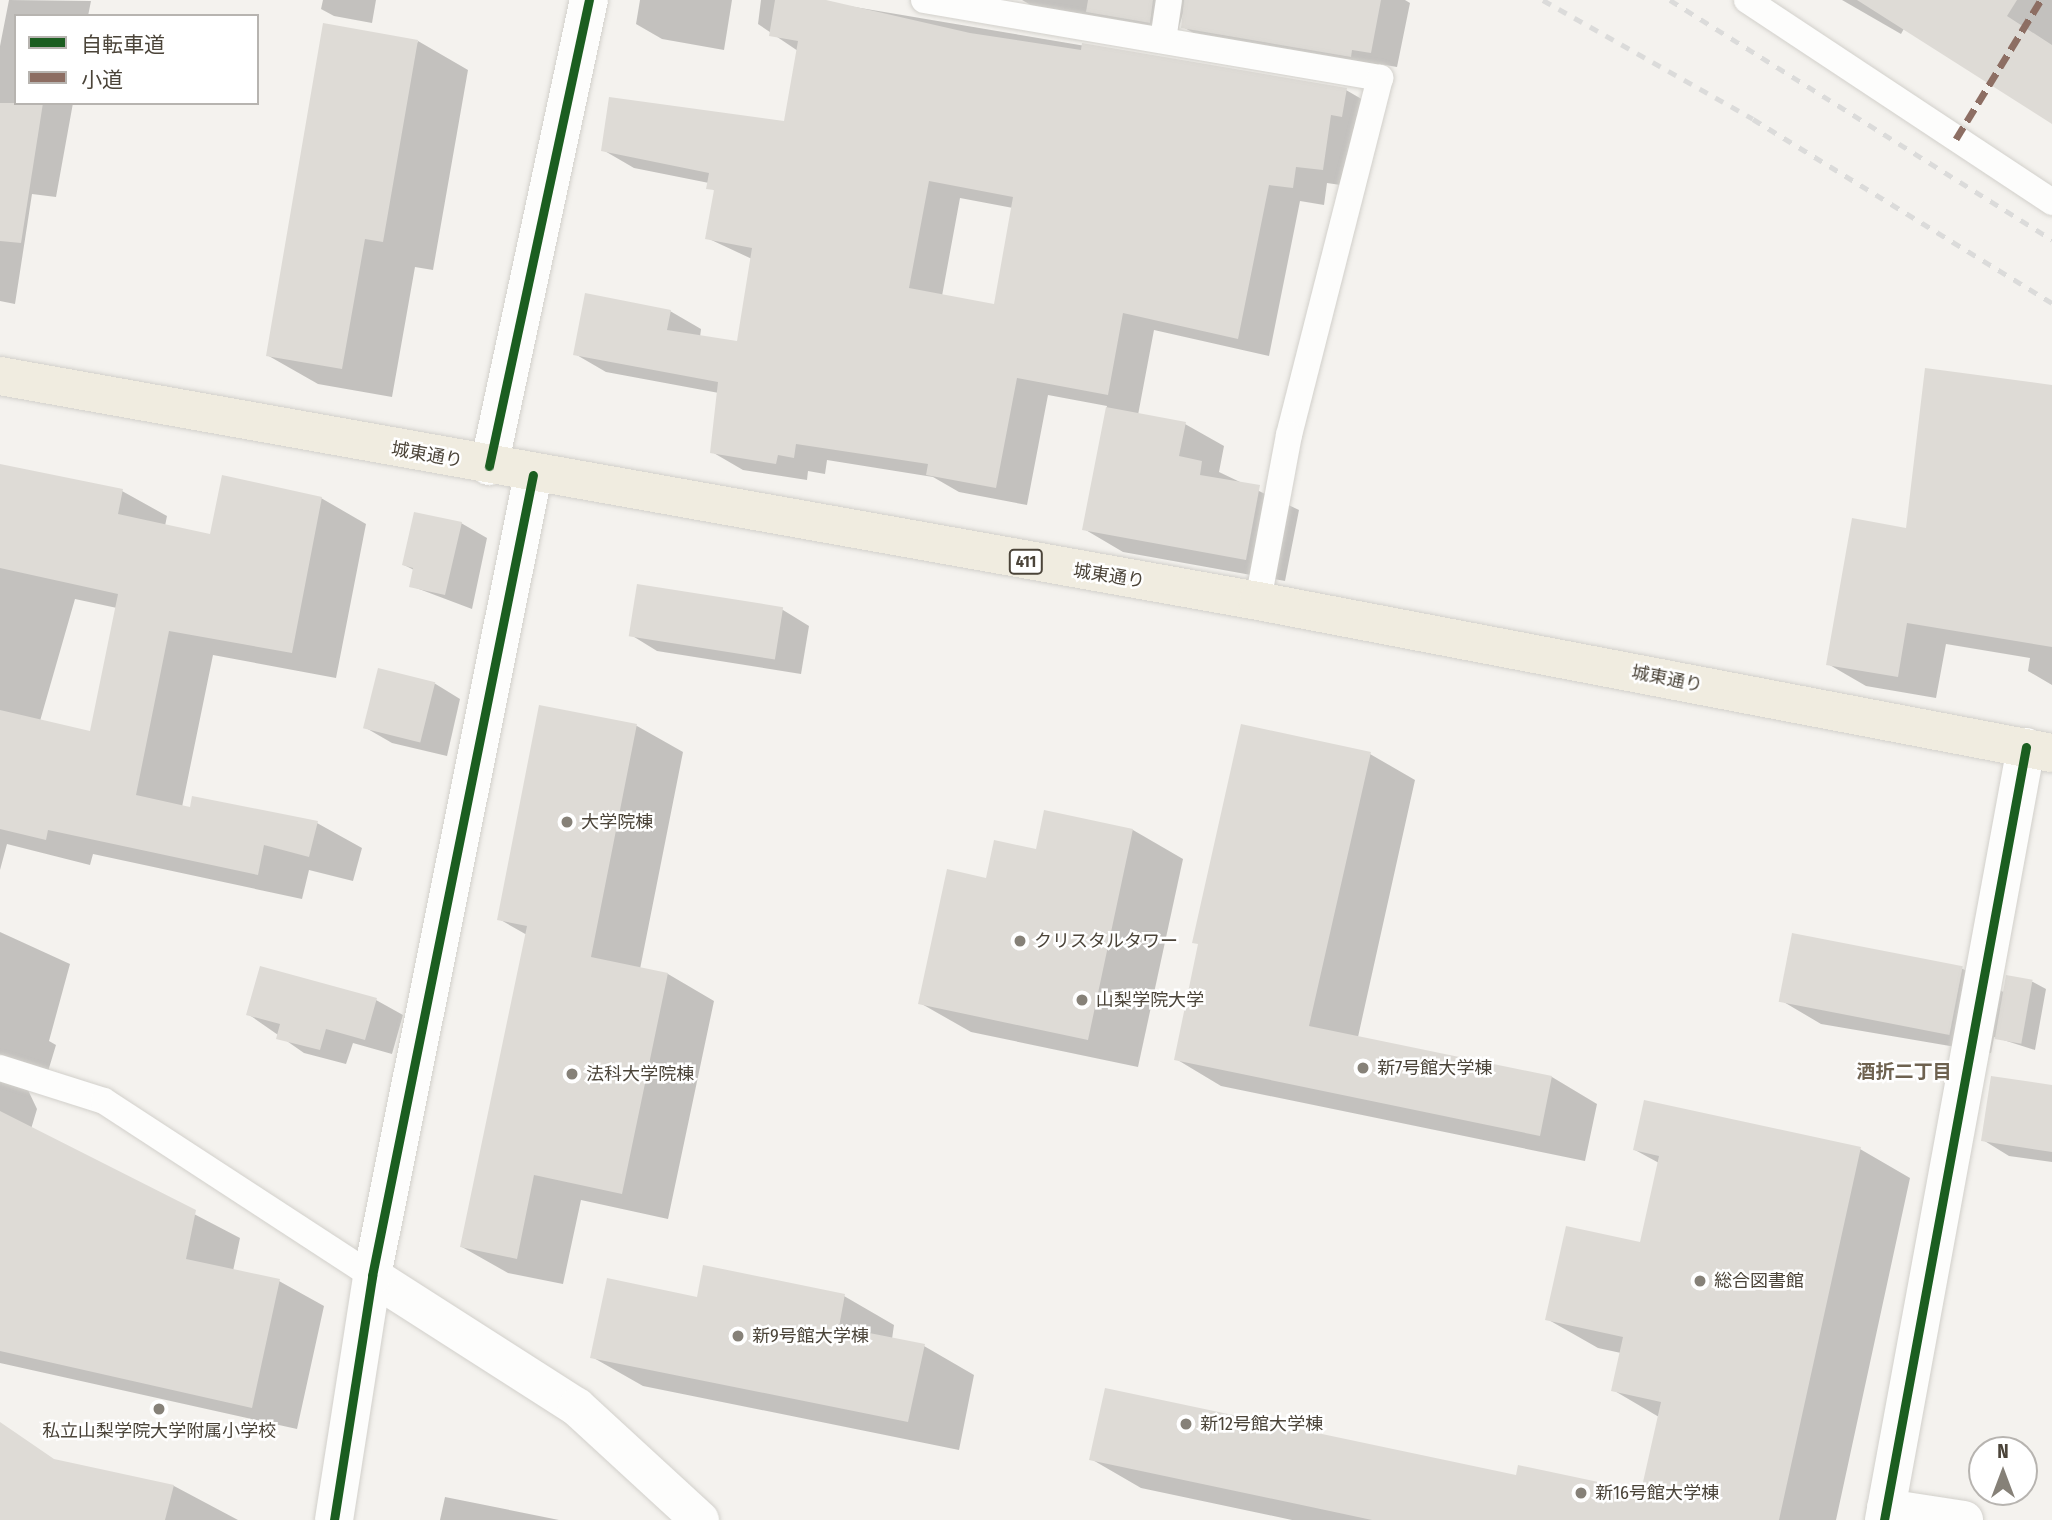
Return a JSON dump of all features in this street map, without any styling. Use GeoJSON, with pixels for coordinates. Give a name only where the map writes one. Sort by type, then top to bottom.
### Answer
{"type":"FeatureCollection","features":[{"type":"Feature","properties":{"kind":"highway","name":"城東通り"},"geometry":{"type":"LineString","coordinates":[[0,376],[533,475],[1258,601],[2039,750]]}},
{"type":"Feature","properties":{"kind":"street"},"geometry":{"type":"LineString","coordinates":[[489,466],[589,0]]}},
{"type":"Feature","properties":{"kind":"street"},"geometry":{"type":"LineString","coordinates":[[334,1520],[372,1276],[533,475]]}},
{"type":"Feature","properties":{"kind":"street"},"geometry":{"type":"LineString","coordinates":[[1965,1520],[1885,1514],[2039,750]]}},
{"type":"Feature","properties":{"kind":"street"},"geometry":{"type":"LineString","coordinates":[[372,1276],[577,1407],[700,1520]]}},
{"type":"Feature","properties":{"kind":"lane"},"geometry":{"type":"LineString","coordinates":[[924,0],[1380,78],[1292,422],[1258,601]]}},
{"type":"Feature","properties":{"kind":"lane"},"geometry":{"type":"LineString","coordinates":[[1163,40],[1170,0]]}},
{"type":"Feature","properties":{"kind":"lane"},"geometry":{"type":"LineString","coordinates":[[1747,0],[2052,202]]}},
{"type":"Feature","properties":{"kind":"lane"},"geometry":{"type":"LineString","coordinates":[[0,1068],[104,1101],[372,1276]]}},
{"type":"Feature","properties":{"kind":"building"},"geometry":{"type":"Polygon","coordinates":[[[775,0],[826,0],[970,33],[1081,50],[1082,43],[1347,88],[1342,117],[1331,115],[1323,170],[1296,167],[1293,188],[1269,185],[1238,339],[1123,313],[1108,395],[1017,378],[996,488],[926,475],[928,464],[796,444],[794,458],[778,455],[776,464],[710,453],[718,382],[573,355],[585,293],[671,310],[667,330],[737,341],[752,248],[705,239],[714,190],[706,189],[709,173],[601,151],[609,97],[784,121],[798,41],[769,36],[775,0]],[[929,181],[909,288],[994,304],[1013,197],[929,181]]]}},
{"type":"Feature","properties":{"kind":"building"},"geometry":{"type":"Polygon","coordinates":[[[1088,0],[1153,0],[1150,23],[1086,12],[1088,0]]]}},
{"type":"Feature","properties":{"kind":"building"},"geometry":{"type":"Polygon","coordinates":[[[1184,0],[1381,0],[1371,53],[1352,50],[1351,57],[1181,28],[1184,0]]]}},
{"type":"Feature","properties":{"kind":"building"},"geometry":{"type":"Polygon","coordinates":[[[1857,0],[2017,0],[2007,16],[2052,45],[2052,124],[1857,0]]]}},
{"type":"Feature","properties":{"kind":"building"},"geometry":{"type":"Polygon","coordinates":[[[323,23],[418,40],[383,242],[365,239],[342,369],[266,356],[323,23]]]}},
{"type":"Feature","properties":{"kind":"building"},"geometry":{"type":"Polygon","coordinates":[[[0,103],[43,105],[21,243],[0,241],[0,103]]]}},
{"type":"Feature","properties":{"kind":"building"},"geometry":{"type":"Polygon","coordinates":[[[1925,368],[2052,385],[2052,647],[1907,623],[1898,677],[1826,665],[1852,518],[1906,528],[1925,368]]]}},
{"type":"Feature","properties":{"kind":"building"},"geometry":{"type":"Polygon","coordinates":[[[1106,407],[1186,422],[1179,456],[1202,461],[1200,475],[1260,485],[1246,560],[1082,530],[1106,407]]]}},
{"type":"Feature","properties":{"kind":"building"},"geometry":{"type":"Polygon","coordinates":[[[0,464],[123,489],[118,514],[210,534],[222,475],[322,497],[292,653],[169,631],[136,795],[190,807],[192,796],[318,821],[309,857],[264,845],[258,875],[48,830],[46,840],[0,829],[0,710],[90,731],[118,594],[0,568],[0,464]]]}},
{"type":"Feature","properties":{"kind":"building"},"geometry":{"type":"Polygon","coordinates":[[[414,512],[462,522],[445,595],[409,587],[413,568],[402,565],[414,512]]]}},
{"type":"Feature","properties":{"kind":"building"},"geometry":{"type":"Polygon","coordinates":[[[637,584],[783,607],[775,659],[629,636],[637,584]]]}},
{"type":"Feature","properties":{"kind":"building"},"geometry":{"type":"Polygon","coordinates":[[[378,668],[435,682],[420,742],[363,728],[378,668]]]}},
{"type":"Feature","properties":{"kind":"building","name":"法科大学院棟"},"geometry":{"type":"Polygon","coordinates":[[[539,705],[637,724],[591,957],[668,973],[622,1194],[534,1175],[517,1259],[460,1247],[527,926],[497,920],[539,705]]]}},
{"type":"Feature","properties":{"kind":"building"},"geometry":{"type":"Polygon","coordinates":[[[1241,724],[1371,752],[1309,1026],[1552,1076],[1540,1136],[1174,1060],[1198,944],[1192,943],[1241,724]]]}},
{"type":"Feature","properties":{"kind":"building","name":"クリスタルタワー"},"geometry":{"type":"Polygon","coordinates":[[[1044,810],[1133,829],[1088,1040],[918,1004],[947,869],[986,878],[994,840],[1036,849],[1044,810]]]}},
{"type":"Feature","properties":{"kind":"building"},"geometry":{"type":"Polygon","coordinates":[[[1792,933],[1963,966],[1949,1035],[1779,1002],[1792,933]]]}},
{"type":"Feature","properties":{"kind":"building"},"geometry":{"type":"Polygon","coordinates":[[[260,966],[377,998],[365,1040],[326,1029],[320,1050],[276,1039],[280,1024],[246,1015],[260,966]]]}},
{"type":"Feature","properties":{"kind":"building"},"geometry":{"type":"Polygon","coordinates":[[[2006,975],[2033,980],[2021,1044],[1995,1039],[2006,975]]]}},
{"type":"Feature","properties":{"kind":"building"},"geometry":{"type":"Polygon","coordinates":[[[1991,1076],[2052,1085],[2052,1152],[1981,1141],[1991,1076]]]}},
{"type":"Feature","properties":{"kind":"building","name":"総合図書館"},"geometry":{"type":"Polygon","coordinates":[[[1644,1100],[1861,1147],[1779,1520],[1372,1520],[1089,1460],[1105,1388],[1516,1475],[1518,1465],[1641,1491],[1661,1402],[1611,1391],[1623,1337],[1545,1320],[1566,1226],[1640,1242],[1659,1156],[1633,1150],[1644,1100]]]}},
{"type":"Feature","properties":{"kind":"building"},"geometry":{"type":"Polygon","coordinates":[[[0,1111],[196,1210],[186,1259],[280,1279],[252,1408],[0,1351],[0,1111]]]}},
{"type":"Feature","properties":{"kind":"building","name":"新9号館大学棟"},"geometry":{"type":"Polygon","coordinates":[[[703,1265],[845,1294],[839,1327],[925,1344],[908,1422],[590,1358],[607,1278],[697,1297],[703,1265]]]}},
{"type":"Feature","properties":{"kind":"building"},"geometry":{"type":"Polygon","coordinates":[[[0,1422],[54,1459],[174,1485],[165,1520],[0,1520],[0,1422]]]}},
{"type":"Feature","properties":{"kind":"railway"},"geometry":{"type":"LineString","coordinates":[[1543,0],[1753,119],[2052,303]]}},
{"type":"Feature","properties":{"kind":"railway"},"geometry":{"type":"LineString","coordinates":[[1670,0],[2052,240]]}},
{"type":"Feature","properties":{"kind":"marked path"},"geometry":{"type":"LineString","coordinates":[[1956,139],[2041,0]]}},
{"type":"Feature","properties":{"kind":"cycle path"},"geometry":{"type":"LineString","coordinates":[[489,466],[589,0]]}},
{"type":"Feature","properties":{"kind":"cycle path"},"geometry":{"type":"LineString","coordinates":[[334,1520],[372,1276],[533,475]]}},
{"type":"Feature","properties":{"kind":"cycle path"},"geometry":{"type":"LineString","coordinates":[[1884,1520],[2026,747]]}},
{"type":"Feature","properties":{"kind":"place","name":"大学院棟"},"geometry":{"type":"Point","coordinates":[567,822]}},
{"type":"Feature","properties":{"kind":"place","name":"クリスタルタワー"},"geometry":{"type":"Point","coordinates":[1020,941]}},
{"type":"Feature","properties":{"kind":"place","name":"山梨学院大学"},"geometry":{"type":"Point","coordinates":[1082,1000]}},
{"type":"Feature","properties":{"kind":"place","name":"新7号館大学棟"},"geometry":{"type":"Point","coordinates":[1363,1068]}},
{"type":"Feature","properties":{"kind":"place","name":"法科大学院棟"},"geometry":{"type":"Point","coordinates":[572,1074]}},
{"type":"Feature","properties":{"kind":"place","name":"総合図書館"},"geometry":{"type":"Point","coordinates":[1700,1281]}},
{"type":"Feature","properties":{"kind":"place","name":"新9号館大学棟"},"geometry":{"type":"Point","coordinates":[738,1336]}},
{"type":"Feature","properties":{"kind":"place","name":"私立山梨学院大学附属小学校"},"geometry":{"type":"Point","coordinates":[159,1409]}},
{"type":"Feature","properties":{"kind":"place","name":"新12号館大学棟"},"geometry":{"type":"Point","coordinates":[1186,1424]}},
{"type":"Feature","properties":{"kind":"place","name":"新16号館大学棟"},"geometry":{"type":"Point","coordinates":[1581,1493]}},
{"type":"Feature","properties":{"kind":"district","name":"酒折二丁目"},"geometry":{"type":"Point","coordinates":[1904,1072]}}]}
